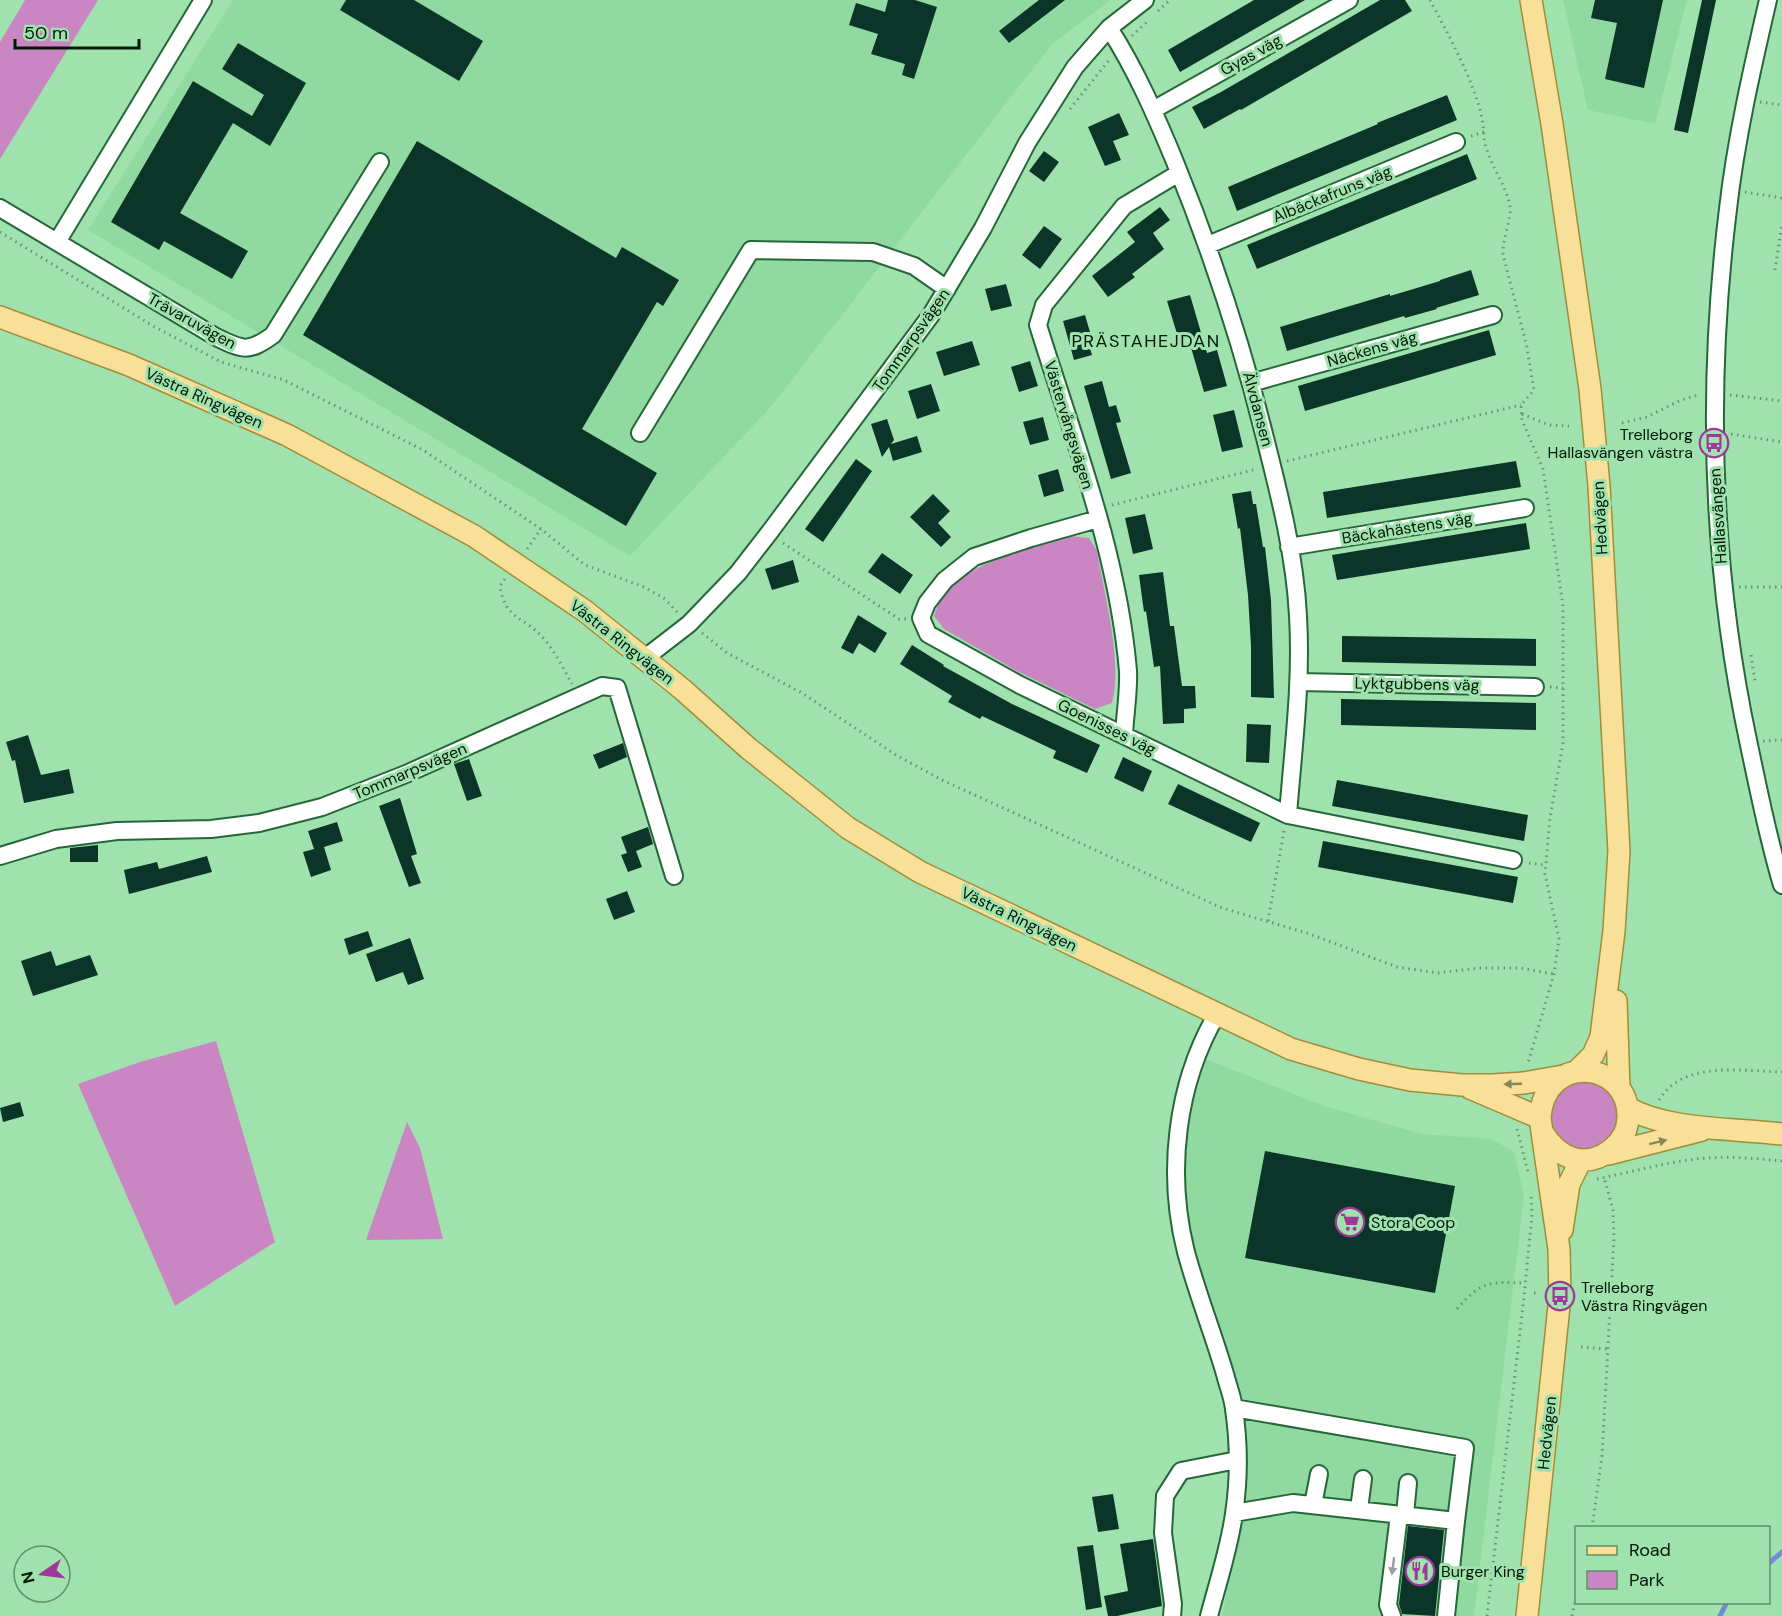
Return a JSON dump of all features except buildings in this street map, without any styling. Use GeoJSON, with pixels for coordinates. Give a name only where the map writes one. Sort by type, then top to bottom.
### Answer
{"type":"FeatureCollection","features":[{"type":"Feature","properties":{"kind":"main road","name":"Hedvägen"},"geometry":{"type":"LineString","coordinates":[[1527,1616],[1560,1296],[1559,1249],[1548,1182],[1540,1106],[1552,1084],[1570,1074],[1593,1055],[1601,1036],[1614,932],[1619,852],[1599,486],[1590,389],[1557,159],[1531,0]]}},
{"type":"Feature","properties":{"kind":"main road","name":"Västra Ringvägen"},"geometry":{"type":"LineString","coordinates":[[0,317],[129,364],[287,435],[474,536],[585,611],[645,658],[748,748],[857,833],[920,872],[1291,1049],[1359,1069],[1410,1080],[1461,1085],[1524,1083],[1570,1074]]}},
{"type":"Feature","properties":{"kind":"main road","name":"Hedvägen"},"geometry":{"type":"LineString","coordinates":[[1614,932],[1619,1088],[1628,1108]]}},
{"type":"Feature","properties":{"kind":"main road"},"geometry":{"type":"LineString","coordinates":[[1570,1074],[1593,1072],[1607,1077],[1619,1088]]}},
{"type":"Feature","properties":{"kind":"main road","name":"Västra Ringvägen"},"geometry":{"type":"LineString","coordinates":[[1461,1085],[1541,1126]]}},
{"type":"Feature","properties":{"kind":"main road"},"geometry":{"type":"LineString","coordinates":[[1604,1155],[1615,1147],[1623,1136],[1628,1124],[1628,1108],[1653,1119],[1711,1128],[1782,1134]]}},
{"type":"Feature","properties":{"kind":"main road"},"geometry":{"type":"LineString","coordinates":[[1541,1126],[1550,1144],[1560,1153],[1581,1160],[1711,1128]]}},
{"type":"Feature","properties":{"kind":"main road","name":"Hedvägen"},"geometry":{"type":"LineString","coordinates":[[1559,1249],[1569,1184],[1581,1160]]}},
{"type":"Feature","properties":{"kind":"street"},"geometry":{"type":"LineString","coordinates":[[57,242],[203,0]]}},
{"type":"Feature","properties":{"kind":"street","name":"Tommarpsvägen"},"geometry":{"type":"LineString","coordinates":[[645,658],[689,624],[738,573],[769,534],[932,315],[1051,103],[1075,67],[1110,28],[1145,0]]}},
{"type":"Feature","properties":{"kind":"street","name":"Gyas väg"},"geometry":{"type":"LineString","coordinates":[[1153,110],[1349,0]]}},
{"type":"Feature","properties":{"kind":"street","name":"Hallasvängen"},"geometry":{"type":"LineString","coordinates":[[1768,0],[1739,191],[1728,208],[1714,443],[1723,588],[1734,670],[1769,842],[1782,885]]}},
{"type":"Feature","properties":{"kind":"street","name":"Älvdansen"},"geometry":{"type":"LineString","coordinates":[[1110,28],[1153,110],[1208,245],[1231,313],[1272,465],[1289,547],[1298,615],[1299,682],[1288,815]]}},
{"type":"Feature","properties":{"kind":"street","name":"Albäckafruns väg"},"geometry":{"type":"LineString","coordinates":[[1208,245],[1456,142]]}},
{"type":"Feature","properties":{"kind":"street","name":"Trävaruvägen"},"geometry":{"type":"LineString","coordinates":[[0,208],[216,337],[239,348],[257,346],[273,335],[380,162]]}},
{"type":"Feature","properties":{"kind":"street","name":"Västervångsvägen"},"geometry":{"type":"LineString","coordinates":[[1124,735],[1128,673],[1118,592],[1097,514],[1038,325],[1044,305],[1124,206],[1179,172]]}},
{"type":"Feature","properties":{"kind":"street"},"geometry":{"type":"LineString","coordinates":[[640,434],[751,250],[873,252],[914,266],[947,289]]}},
{"type":"Feature","properties":{"kind":"street","name":"Näckens väg"},"geometry":{"type":"LineString","coordinates":[[1251,383],[1493,315]]}},
{"type":"Feature","properties":{"kind":"street","name":"Bäckahästens väg"},"geometry":{"type":"LineString","coordinates":[[1289,547],[1525,508]]}},
{"type":"Feature","properties":{"kind":"street"},"geometry":{"type":"LineString","coordinates":[[921,618],[927,603],[945,580],[974,557],[1097,514]]}},
{"type":"Feature","properties":{"kind":"street","name":"Goenisses väg"},"geometry":{"type":"LineString","coordinates":[[921,618],[928,634],[1020,685],[1288,815],[1514,860]]}},
{"type":"Feature","properties":{"kind":"street","name":"Lyktgubbens väg"},"geometry":{"type":"LineString","coordinates":[[1299,682],[1535,687]]}},
{"type":"Feature","properties":{"kind":"street","name":"Tommarpsvägen"},"geometry":{"type":"LineString","coordinates":[[0,856],[56,839],[117,831],[211,829],[259,823],[322,807],[406,774],[602,686],[616,688],[674,876]]}},
{"type":"Feature","properties":{"kind":"street"},"geometry":{"type":"LineString","coordinates":[[1209,1616],[1234,1514],[1237,1460],[1234,1408],[1186,1251],[1176,1190],[1177,1136],[1184,1101],[1194,1063],[1205,1034],[1217,1014]]}},
{"type":"Feature","properties":{"kind":"street"},"geometry":{"type":"LineString","coordinates":[[1234,1408],[1465,1448],[1446,1616]]}},
{"type":"Feature","properties":{"kind":"street"},"geometry":{"type":"LineString","coordinates":[[1172,1616],[1173,1604],[1163,1533],[1165,1496],[1181,1471],[1237,1460]]}},
{"type":"Feature","properties":{"kind":"street"},"geometry":{"type":"LineString","coordinates":[[1313,1505],[1318,1474]]}},
{"type":"Feature","properties":{"kind":"street"},"geometry":{"type":"LineString","coordinates":[[1359,1509],[1363,1479]]}},
{"type":"Feature","properties":{"kind":"street"},"geometry":{"type":"LineString","coordinates":[[1392,1616],[1388,1605],[1407,1483]]}},
{"type":"Feature","properties":{"kind":"street"},"geometry":{"type":"LineString","coordinates":[[1234,1514],[1293,1503],[1456,1521]]}},
{"type":"Feature","properties":{"kind":"path"},"geometry":{"type":"LineString","coordinates":[[1754,101],[1763,94]]}},
{"type":"Feature","properties":{"kind":"path"},"geometry":{"type":"LineString","coordinates":[[1754,101],[1782,105]]}},
{"type":"Feature","properties":{"kind":"path"},"geometry":{"type":"LineString","coordinates":[[1739,191],[1748,183]]}},
{"type":"Feature","properties":{"kind":"path"},"geometry":{"type":"LineString","coordinates":[[1739,191],[1782,198]]}},
{"type":"Feature","properties":{"kind":"path"},"geometry":{"type":"LineString","coordinates":[[1775,270],[1782,224]]}},
{"type":"Feature","properties":{"kind":"path"},"geometry":{"type":"LineString","coordinates":[[0,232],[153,326],[221,362],[284,380],[423,450],[541,529],[585,564],[644,587],[665,599],[689,624]]}},
{"type":"Feature","properties":{"kind":"path"},"geometry":{"type":"LineString","coordinates":[[1716,394],[1731,405]]}},
{"type":"Feature","properties":{"kind":"path"},"geometry":{"type":"LineString","coordinates":[[1622,423],[1647,417],[1681,400],[1716,394],[1782,401]]}},
{"type":"Feature","properties":{"kind":"path"},"geometry":{"type":"LineString","coordinates":[[1097,514],[1272,465],[1521,405]]}},
{"type":"Feature","properties":{"kind":"path"},"geometry":{"type":"LineString","coordinates":[[1522,414],[1549,424],[1569,426]]}},
{"type":"Feature","properties":{"kind":"path"},"geometry":{"type":"LineString","coordinates":[[1731,424],[1731,434],[1782,442]]}},
{"type":"Feature","properties":{"kind":"path"},"geometry":{"type":"LineString","coordinates":[[541,529],[500,586],[502,603],[543,638],[563,667],[578,696]]}},
{"type":"Feature","properties":{"kind":"path"},"geometry":{"type":"LineString","coordinates":[[769,534],[899,619],[921,618]]}},
{"type":"Feature","properties":{"kind":"path"},"geometry":{"type":"LineString","coordinates":[[1740,578],[1741,587]]}},
{"type":"Feature","properties":{"kind":"path"},"geometry":{"type":"LineString","coordinates":[[1723,588],[1782,587]]}},
{"type":"Feature","properties":{"kind":"path"},"geometry":{"type":"LineString","coordinates":[[708,626],[701,634],[727,653],[802,693],[896,755],[942,780],[1222,908],[1310,934],[1397,967],[1437,973],[1479,968],[1520,968],[1554,974]]}},
{"type":"Feature","properties":{"kind":"path"},"geometry":{"type":"LineString","coordinates":[[1750,646],[1755,681]]}},
{"type":"Feature","properties":{"kind":"path"},"geometry":{"type":"LineString","coordinates":[[1764,741],[1766,751]]}},
{"type":"Feature","properties":{"kind":"path"},"geometry":{"type":"LineString","coordinates":[[1268,921],[1279,851],[1288,815]]}},
{"type":"Feature","properties":{"kind":"path"},"geometry":{"type":"LineString","coordinates":[[1653,1119],[1653,1109],[1662,1095],[1682,1079],[1713,1071],[1782,1072]]}},
{"type":"Feature","properties":{"kind":"path"},"geometry":{"type":"LineString","coordinates":[[1592,1526],[1602,1456],[1614,1237],[1613,1210],[1604,1178]]}},
{"type":"Feature","properties":{"kind":"path"},"geometry":{"type":"LineString","coordinates":[[1487,1616],[1526,1283],[1532,1215],[1530,1191]]}},
{"type":"Feature","properties":{"kind":"path"},"geometry":{"type":"LineString","coordinates":[[1457,1308],[1471,1293],[1486,1284],[1526,1283]]}},
{"type":"Feature","properties":{"kind":"path"},"geometry":{"type":"LineString","coordinates":[[1581,1347],[1608,1349]]}},
{"type":"Feature","properties":{"kind":"shaded area"},"geometry":{"type":"Polygon","coordinates":[[[233,0],[1111,0],[1052,44],[770,408],[630,556],[88,230],[233,0]]]}},
{"type":"Feature","properties":{"kind":"shaded area"},"geometry":{"type":"Polygon","coordinates":[[[1563,0],[1687,0],[1655,124],[1588,110],[1563,0]]]}},
{"type":"Feature","properties":{"kind":"shaded area"},"geometry":{"type":"Polygon","coordinates":[[[1206,1059],[1327,1107],[1422,1134],[1492,1139],[1514,1152],[1524,1196],[1474,1616],[1222,1616],[1245,1499],[1247,1462],[1226,1343],[1193,1247],[1184,1187],[1186,1139],[1193,1103],[1206,1059]]]}},
{"type":"Feature","properties":{"kind":"green space"},"geometry":{"type":"Polygon","coordinates":[[[25,0],[98,0],[0,159],[0,42],[25,0]]]}},
{"type":"Feature","properties":{"kind":"green space"},"geometry":{"type":"Polygon","coordinates":[[[1070,536],[1089,538],[1097,551],[1111,627],[1115,668],[1112,703],[1095,709],[1019,672],[944,629],[934,616],[941,599],[951,586],[981,566],[999,558],[1070,536]]]}},
{"type":"Feature","properties":{"kind":"green space"},"geometry":{"type":"Polygon","coordinates":[[[216,1041],[275,1242],[175,1306],[78,1084],[140,1062],[216,1041]]]}},
{"type":"Feature","properties":{"kind":"green space"},"geometry":{"type":"Polygon","coordinates":[[[1590,1080],[1612,1092],[1620,1115],[1614,1137],[1595,1151],[1572,1151],[1549,1127],[1550,1103],[1566,1084],[1590,1080]]]}},
{"type":"Feature","properties":{"kind":"green space"},"geometry":{"type":"Polygon","coordinates":[[[407,1122],[420,1148],[443,1239],[366,1240],[407,1122]]]}},
{"type":"Feature","properties":{"kind":"waterway"},"geometry":{"type":"LineString","coordinates":[[1770,1562],[1782,1552]]}},
{"type":"Feature","properties":{"kind":"waterway"},"geometry":{"type":"LineString","coordinates":[[1720,1616],[1726,1604]]}},
{"type":"Feature","properties":{"kind":"place","name":"Trelleborg Hallasvängen västra"},"geometry":{"type":"Point","coordinates":[1714,443]}},
{"type":"Feature","properties":{"kind":"place","name":"Stora Coop"},"geometry":{"type":"Point","coordinates":[1350,1222]}},
{"type":"Feature","properties":{"kind":"place","name":"Trelleborg Västra Ringvägen"},"geometry":{"type":"Point","coordinates":[1560,1296]}},
{"type":"Feature","properties":{"kind":"place","name":"Burger King"},"geometry":{"type":"Point","coordinates":[1420,1571]}},
{"type":"Feature","properties":{"kind":"district","name":"PRÄSTAHEJDAN"},"geometry":{"type":"Point","coordinates":[1146,341]}}]}
